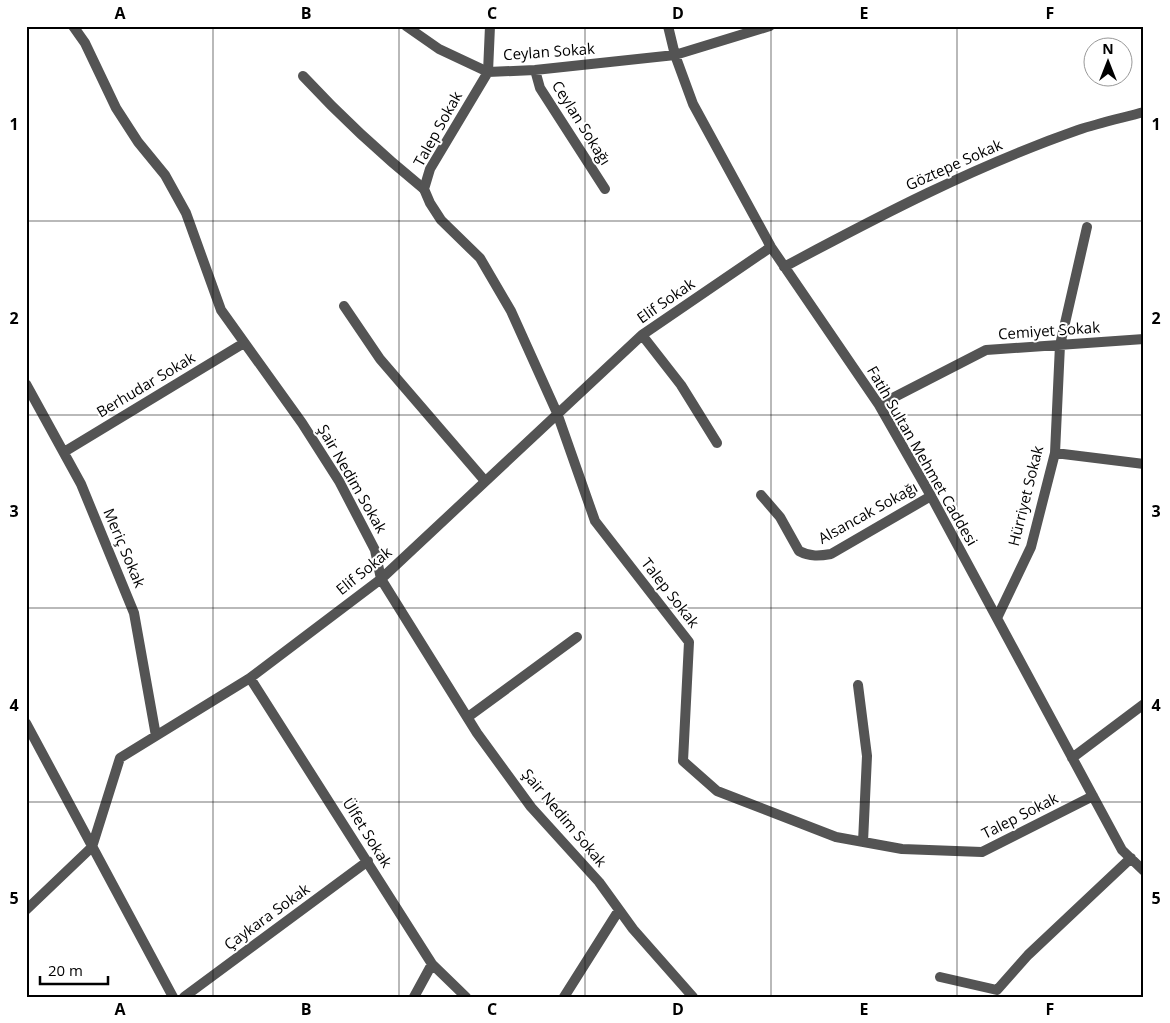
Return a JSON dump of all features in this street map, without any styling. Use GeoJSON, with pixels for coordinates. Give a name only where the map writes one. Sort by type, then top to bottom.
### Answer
{"type":"FeatureCollection","features":[{"type":"Feature","properties":{"kind":"street","name":"Şair Nedim Sokak"},"geometry":{"type":"LineString","coordinates":[[73,26],[85,43],[116,108],[138,142],[165,175],[186,213],[221,310],[302,423],[339,481],[375,550],[381,579],[478,733],[531,807],[599,882],[633,929],[693,997]]}},
{"type":"Feature","properties":{"kind":"street","name":"Ceylan Sokak"},"geometry":{"type":"LineString","coordinates":[[406,26],[439,50],[488,72],[535,70],[675,56],[770,26]]}},
{"type":"Feature","properties":{"kind":"street"},"geometry":{"type":"LineString","coordinates":[[488,72],[490,26]]}},
{"type":"Feature","properties":{"kind":"street","name":"Fatih Sultan Mehmet Caddesi"},"geometry":{"type":"LineString","coordinates":[[668,26],[675,56],[693,104],[771,247],[879,405],[931,496],[1122,850],[1142,868]]}},
{"type":"Feature","properties":{"kind":"street","name":"Ceylan Sokağı"},"geometry":{"type":"LineString","coordinates":[[535,70],[540,88],[605,189]]}},
{"type":"Feature","properties":{"kind":"street","name":"Talep Sokak"},"geometry":{"type":"LineString","coordinates":[[488,72],[430,169],[424,189],[441,220],[480,258],[494,280],[529,348],[557,413],[595,520],[689,642],[683,761],[717,791],[836,837],[902,849],[982,852],[1093,796]]}},
{"type":"Feature","properties":{"kind":"street"},"geometry":{"type":"LineString","coordinates":[[303,76],[342,117],[388,160],[424,189]]}},
{"type":"Feature","properties":{"kind":"street","name":"Göztepe Sokak"},"geometry":{"type":"LineString","coordinates":[[784,268],[904,204],[1031,148],[1079,130],[1144,112]]}},
{"type":"Feature","properties":{"kind":"street","name":"Hürriyet Sokak"},"geometry":{"type":"LineString","coordinates":[[997,618],[1031,547],[1054,453],[1060,345],[1087,228]]}},
{"type":"Feature","properties":{"kind":"street","name":"Elif Sokak"},"geometry":{"type":"LineString","coordinates":[[26,910],[92,847],[120,758],[250,678],[381,579],[642,335],[771,247]]}},
{"type":"Feature","properties":{"kind":"street"},"geometry":{"type":"LineString","coordinates":[[344,306],[380,360],[486,481]]}},
{"type":"Feature","properties":{"kind":"street"},"geometry":{"type":"LineString","coordinates":[[642,335],[681,385],[717,443]]}},
{"type":"Feature","properties":{"kind":"street","name":"Cemiyet Sokak"},"geometry":{"type":"LineString","coordinates":[[879,405],[986,350],[1144,339]]}},
{"type":"Feature","properties":{"kind":"street","name":"Berhudar Sokak"},"geometry":{"type":"LineString","coordinates":[[64,452],[244,342]]}},
{"type":"Feature","properties":{"kind":"street","name":"Meriç Sokak"},"geometry":{"type":"LineString","coordinates":[[26,384],[81,484],[134,613],[156,736]]}},
{"type":"Feature","properties":{"kind":"street"},"geometry":{"type":"LineString","coordinates":[[1054,453],[1144,464]]}},
{"type":"Feature","properties":{"kind":"street","name":"Alsancak Sokağı"},"geometry":{"type":"LineString","coordinates":[[761,495],[780,517],[799,551],[813,556],[831,554],[931,496]]}},
{"type":"Feature","properties":{"kind":"street"},"geometry":{"type":"LineString","coordinates":[[468,717],[577,637]]}},
{"type":"Feature","properties":{"kind":"street","name":"Ülfet Sokak"},"geometry":{"type":"LineString","coordinates":[[250,678],[432,964],[466,997]]}},
{"type":"Feature","properties":{"kind":"street"},"geometry":{"type":"LineString","coordinates":[[858,685],[867,756],[863,842]]}},
{"type":"Feature","properties":{"kind":"street"},"geometry":{"type":"LineString","coordinates":[[1072,758],[1144,704]]}},
{"type":"Feature","properties":{"kind":"street"},"geometry":{"type":"LineString","coordinates":[[26,723],[173,997]]}},
{"type":"Feature","properties":{"kind":"street"},"geometry":{"type":"LineString","coordinates":[[940,976],[997,990],[1028,955],[1131,858]]}},
{"type":"Feature","properties":{"kind":"street","name":"Çaykara Sokak"},"geometry":{"type":"LineString","coordinates":[[184,997],[368,861]]}},
{"type":"Feature","properties":{"kind":"street"},"geometry":{"type":"LineString","coordinates":[[564,997],[619,910]]}},
{"type":"Feature","properties":{"kind":"street"},"geometry":{"type":"LineString","coordinates":[[414,997],[432,964]]}}]}
